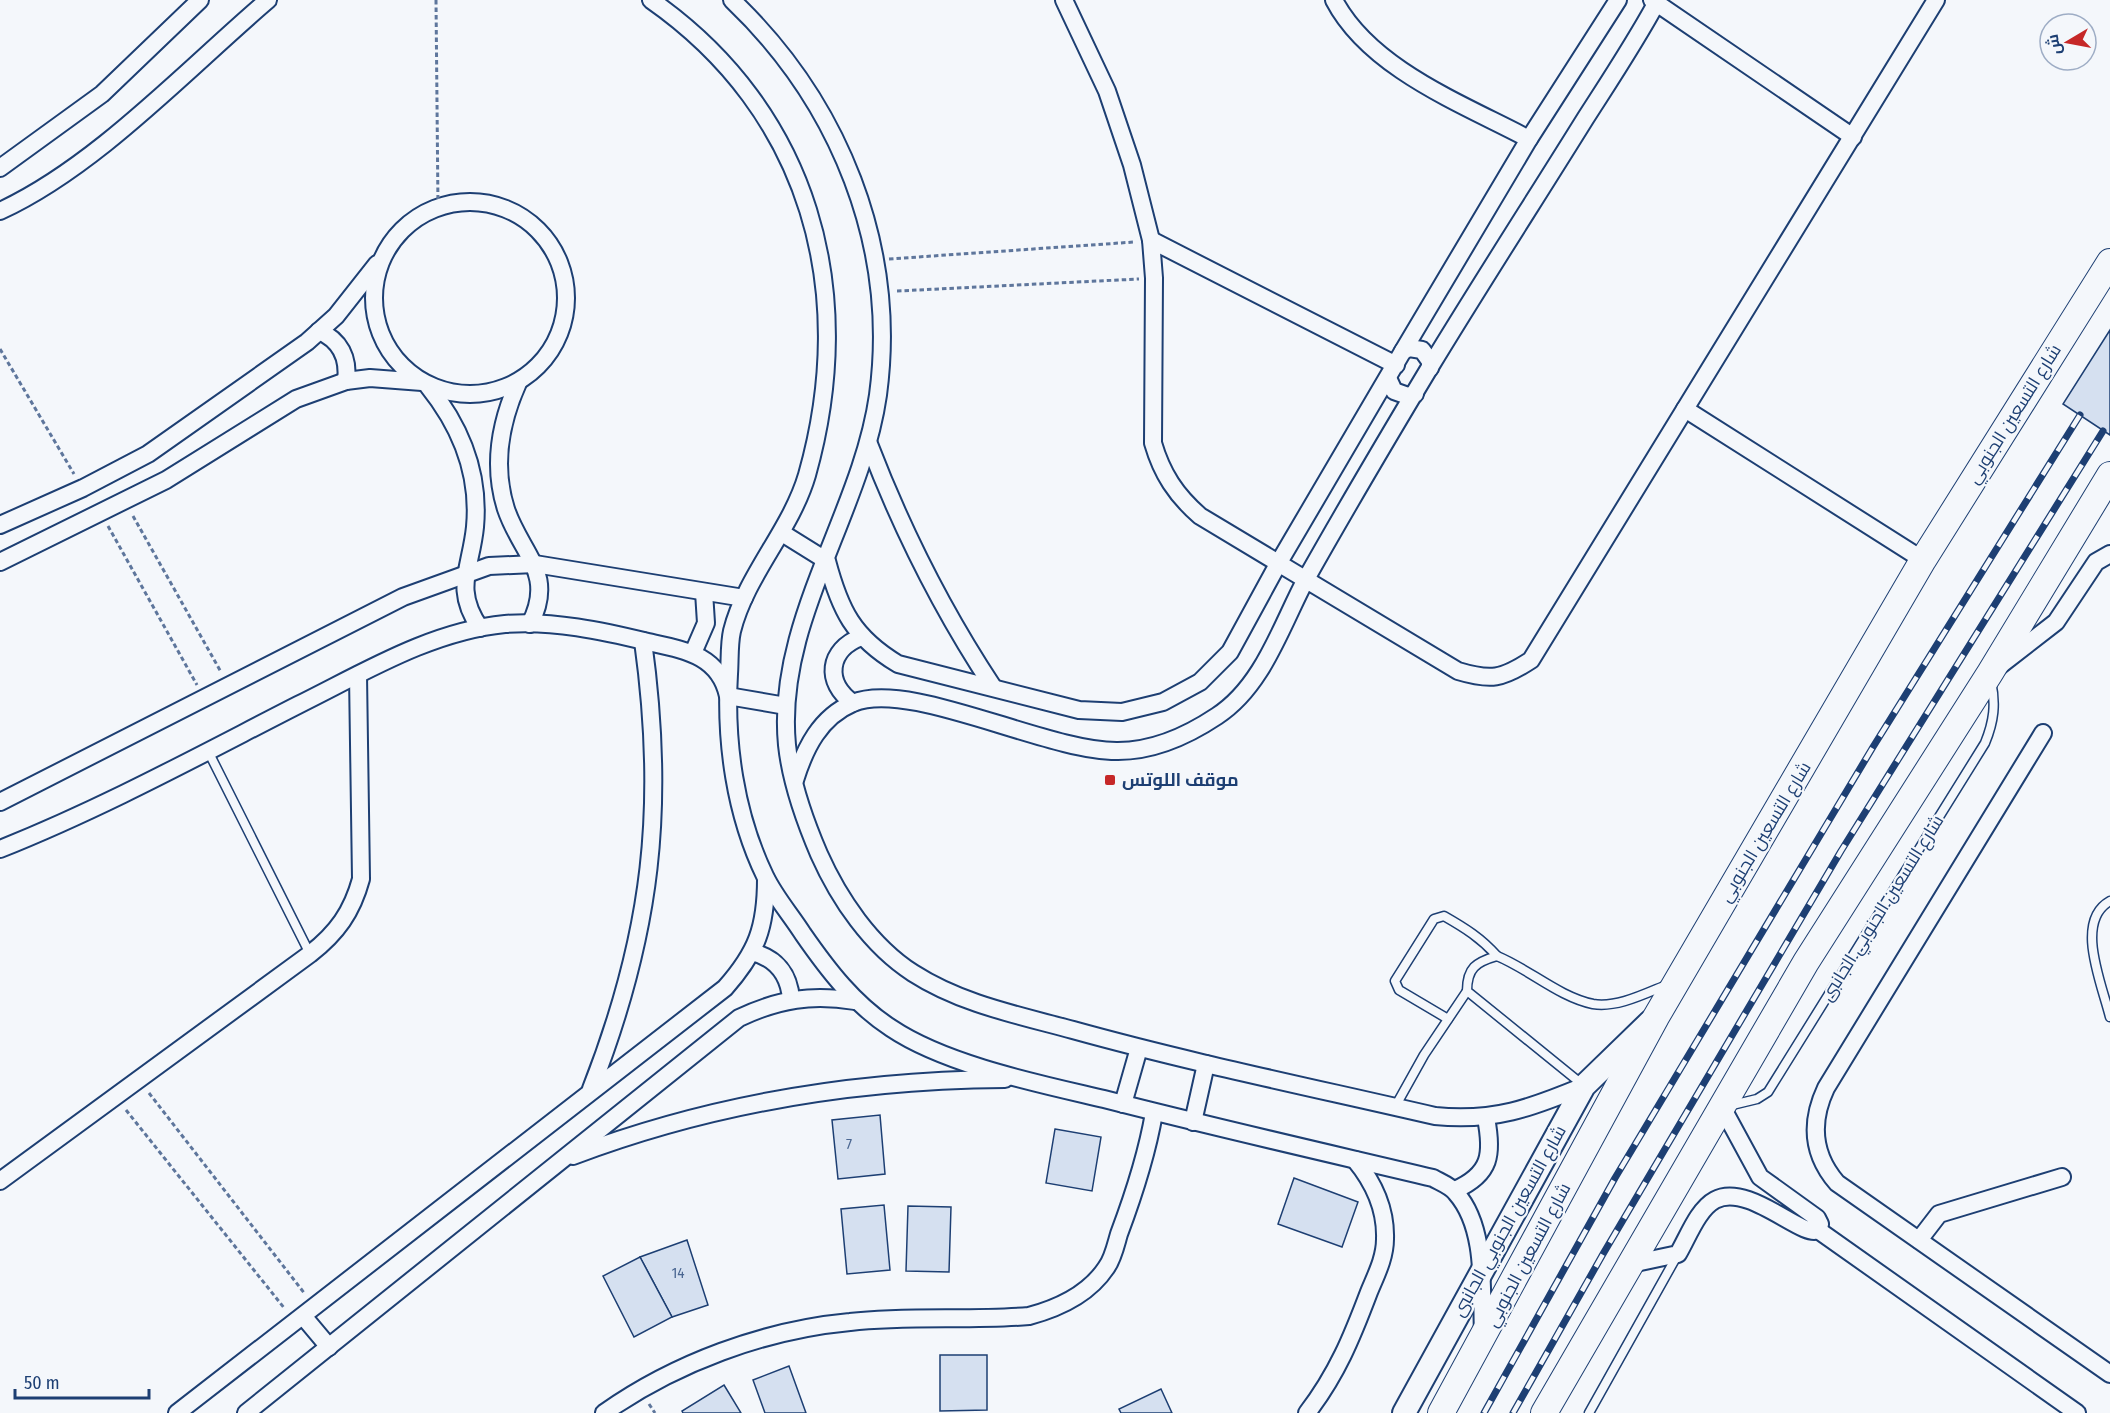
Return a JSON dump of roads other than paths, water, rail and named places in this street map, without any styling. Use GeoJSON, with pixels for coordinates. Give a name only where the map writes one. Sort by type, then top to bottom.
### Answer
{"type":"FeatureCollection","features":[{"type":"Feature","properties":{"kind":"main road","name":"شارع التسعين الجنوبي"},"geometry":{"type":"LineString","coordinates":[[1441,1413],[1656,1017],[1923,560],[2110,262]]}},
{"type":"Feature","properties":{"kind":"main road"},"geometry":{"type":"LineString","coordinates":[[1544,1413],[1806,962],[1990,673],[2110,475]]}},
{"type":"Feature","properties":{"kind":"street"},"geometry":{"type":"LineString","coordinates":[[0,168],[102,94],[200,0]]}},
{"type":"Feature","properties":{"kind":"street"},"geometry":{"type":"LineString","coordinates":[[0,211],[29,198],[126,126],[268,0]]}},
{"type":"Feature","properties":{"kind":"street"},"geometry":{"type":"LineString","coordinates":[[651,0],[697,34],[735,74],[767,118],[793,166],[812,218],[824,271],[829,325],[826,380],[806,478],[782,533],[744,598],[732,633],[728,696],[733,776],[747,828],[766,879],[824,964],[855,1001],[893,1030],[926,1046],[1019,1078],[1154,1113],[1433,1178],[1455,1190],[1466,1206],[1473,1224],[1480,1275],[1478,1347],[1408,1406],[1390,1413]]}},
{"type":"Feature","properties":{"kind":"street"},"geometry":{"type":"LineString","coordinates":[[732,0],[760,27],[794,67],[823,112],[846,159],[864,209],[876,260],[882,343],[878,394],[869,444],[799,638],[790,668],[786,706],[787,745],[794,783],[806,824],[832,884],[866,931],[911,972],[966,1001],[1139,1048],[1435,1116],[1486,1118],[1534,1107],[1584,1086]]}},
{"type":"Feature","properties":{"kind":"street"},"geometry":{"type":"LineString","coordinates":[[1064,0],[1107,91],[1132,165],[1151,240],[1154,278],[1153,443],[1160,464],[1177,493],[1200,516],[1278,564],[1458,671],[1483,678],[1509,675],[1531,660],[1936,0]]}},
{"type":"Feature","properties":{"kind":"street"},"geometry":{"type":"LineString","coordinates":[[1334,0],[1359,35],[1388,62],[1529,139]]}},
{"type":"Feature","properties":{"kind":"street"},"geometry":{"type":"LineString","coordinates":[[782,533],[826,561],[846,617],[861,637],[898,664],[1080,710],[1122,712],[1163,702],[1200,682],[1230,652],[1278,564],[1529,139],[1618,0]]}},
{"type":"Feature","properties":{"kind":"street"},"geometry":{"type":"LineString","coordinates":[[794,783],[805,750],[824,722],[853,703],[881,698],[910,701],[1081,748],[1119,751],[1158,746],[1194,732],[1226,710],[1252,682],[1306,579],[1430,368],[1656,1],[1853,137]]}},
{"type":"Feature","properties":{"kind":"street"},"geometry":{"type":"LineString","coordinates":[[0,525],[82,488],[148,454],[274,366],[319,331],[362,286],[400,232],[417,217],[438,206],[464,201],[490,203],[514,212],[536,227],[552,246],[560,262],[567,296],[564,322],[555,346],[539,367],[518,383],[497,392],[473,395],[450,393],[425,384],[370,378],[346,381],[296,399],[166,480],[0,562]]}},
{"type":"Feature","properties":{"kind":"street"},"geometry":{"type":"LineString","coordinates":[[1151,240],[1395,365]]}},
{"type":"Feature","properties":{"kind":"street"},"geometry":{"type":"LineString","coordinates":[[386,251],[377,274],[374,299],[377,323],[392,353],[402,366],[425,384],[447,410],[462,437],[471,466],[476,497],[475,528],[465,574],[465,597],[480,628]]}},
{"type":"Feature","properties":{"kind":"street"},"geometry":{"type":"LineString","coordinates":[[319,331],[334,340],[344,355],[346,381]]}},
{"type":"Feature","properties":{"kind":"street"},"geometry":{"type":"LineString","coordinates":[[1415,394],[1407,396],[1394,391],[1395,365],[1409,348],[1422,350],[1430,361],[1430,368]]}},
{"type":"Feature","properties":{"kind":"street"},"geometry":{"type":"LineString","coordinates":[[518,383],[501,431],[500,483],[516,532],[535,564],[540,579],[541,595],[530,624]]}},
{"type":"Feature","properties":{"kind":"street"},"geometry":{"type":"LineString","coordinates":[[1685,409],[1923,560]]}},
{"type":"Feature","properties":{"kind":"street"},"geometry":{"type":"LineString","coordinates":[[869,444],[903,528],[923,569],[956,629],[993,687]]}},
{"type":"Feature","properties":{"kind":"street"},"geometry":{"type":"LineString","coordinates":[[1990,673],[2056,622],[2103,558],[2110,542]]}},
{"type":"Feature","properties":{"kind":"street"},"geometry":{"type":"LineString","coordinates":[[0,802],[228,684],[403,597],[489,566],[535,564],[744,598]]}},
{"type":"Feature","properties":{"kind":"street"},"geometry":{"type":"LineString","coordinates":[[693,653],[706,624],[705,592]]}},
{"type":"Feature","properties":{"kind":"street"},"geometry":{"type":"LineString","coordinates":[[0,849],[86,813],[399,655],[480,628],[530,624],[590,630],[693,653],[717,670],[728,696]]}},
{"type":"Feature","properties":{"kind":"street"},"geometry":{"type":"LineString","coordinates":[[853,703],[843,696],[836,686],[834,661],[840,650],[861,637]]}},
{"type":"Feature","properties":{"kind":"street"},"geometry":{"type":"LineString","coordinates":[[590,1090],[611,1037],[628,982],[650,869],[655,755],[643,640]]}},
{"type":"Feature","properties":{"kind":"street"},"geometry":{"type":"LineString","coordinates":[[0,1181],[329,940],[344,922],[361,879],[358,675]]}},
{"type":"Feature","properties":{"kind":"street"},"geometry":{"type":"LineString","coordinates":[[728,696],[786,706]]}},
{"type":"Feature","properties":{"kind":"street"},"geometry":{"type":"LineString","coordinates":[[2043,733],[1826,1088],[1814,1119],[1819,1155],[1832,1177],[2110,1374]]}},
{"type":"Feature","properties":{"kind":"street"},"geometry":{"type":"LineString","coordinates":[[177,1413],[724,988],[745,966],[759,939],[766,909],[766,879]]}},
{"type":"Feature","properties":{"kind":"street"},"geometry":{"type":"LineString","coordinates":[[752,952],[777,964],[788,980],[791,999]]}},
{"type":"Feature","properties":{"kind":"street"},"geometry":{"type":"LineString","coordinates":[[246,1413],[740,1018],[766,1005],[791,999],[825,996],[855,1001]]}},
{"type":"Feature","properties":{"kind":"street","name":"شارع التسعين الجنوبي الجانبى"},"geometry":{"type":"LineString","coordinates":[[1408,1406],[1584,1086],[1656,1017]]}},
{"type":"Feature","properties":{"kind":"street"},"geometry":{"type":"LineString","coordinates":[[1123,1104],[1139,1048]]}},
{"type":"Feature","properties":{"kind":"street"},"geometry":{"type":"LineString","coordinates":[[1193,1122],[1206,1064]]}},
{"type":"Feature","properties":{"kind":"street"},"geometry":{"type":"LineString","coordinates":[[558,1162],[623,1137],[683,1119],[807,1093],[933,1080],[1019,1078]]}},
{"type":"Feature","properties":{"kind":"street"},"geometry":{"type":"LineString","coordinates":[[1722,1107],[1760,1177],[1817,1218],[1820,1224],[1818,1230]]}},
{"type":"Feature","properties":{"kind":"street"},"geometry":{"type":"LineString","coordinates":[[604,1413],[640,1390],[690,1365],[741,1345],[795,1331],[861,1321],[1029,1316],[1052,1310],[1073,1299],[1092,1285],[1107,1267],[1136,1187],[1154,1113]]}},
{"type":"Feature","properties":{"kind":"street"},"geometry":{"type":"LineString","coordinates":[[1455,1190],[1471,1183],[1483,1170],[1490,1154],[1486,1118]]}},
{"type":"Feature","properties":{"kind":"street"},"geometry":{"type":"LineString","coordinates":[[1307,1413],[1344,1357],[1384,1253],[1385,1225],[1379,1198],[1356,1160]]}},
{"type":"Feature","properties":{"kind":"street"},"geometry":{"type":"LineString","coordinates":[[1919,1240],[1939,1214],[2062,1177]]}},
{"type":"Feature","properties":{"kind":"street"},"geometry":{"type":"LineString","coordinates":[[1631,1263],[1678,1254],[1704,1210],[1715,1200],[1726,1197],[1750,1200],[1774,1211],[1808,1232],[1818,1230],[2077,1413]]}},
{"type":"Feature","properties":{"kind":"street"},"geometry":{"type":"LineString","coordinates":[[305,1315],[329,1347]]}},
{"type":"Feature","properties":{"kind":"lane","name":"شارع التسعين الجنوبي الجانبى"},"geometry":{"type":"LineString","coordinates":[[1722,1107],[1757,1099],[1768,1092],[1985,743],[1994,721],[1995,698],[1990,673]]}},
{"type":"Feature","properties":{"kind":"lane"},"geometry":{"type":"LineString","coordinates":[[208,751],[310,954]]}},
{"type":"Feature","properties":{"kind":"lane"},"geometry":{"type":"LineString","coordinates":[[2110,901],[2095,915],[2091,937],[2110,1017]]}},
{"type":"Feature","properties":{"kind":"lane"},"geometry":{"type":"LineString","coordinates":[[1448,1019],[1399,990],[1395,981],[1434,919],[1444,916],[1478,935],[1497,956],[1564,992],[1594,1004],[1627,1001],[1677,981]]}},
{"type":"Feature","properties":{"kind":"lane"},"geometry":{"type":"LineString","coordinates":[[1395,1107],[1467,991],[1467,976],[1472,966],[1497,956]]}},
{"type":"Feature","properties":{"kind":"lane"},"geometry":{"type":"LineString","coordinates":[[1467,991],[1584,1086]]}},
{"type":"Feature","properties":{"kind":"lane"},"geometry":{"type":"LineString","coordinates":[[1589,1413],[1678,1254]]}},
{"type":"Feature","properties":{"kind":"railway"},"geometry":{"type":"LineString","coordinates":[[1484,1413],[1615,1178],[1873,747],[2080,415]]}},
{"type":"Feature","properties":{"kind":"railway"},"geometry":{"type":"LineString","coordinates":[[1513,1413],[1603,1254],[1841,851],[2103,431]]}},
{"type":"Feature","properties":{"kind":"place","name":"موقف اللوتس"},"geometry":{"type":"Point","coordinates":[1110,780]}}]}
